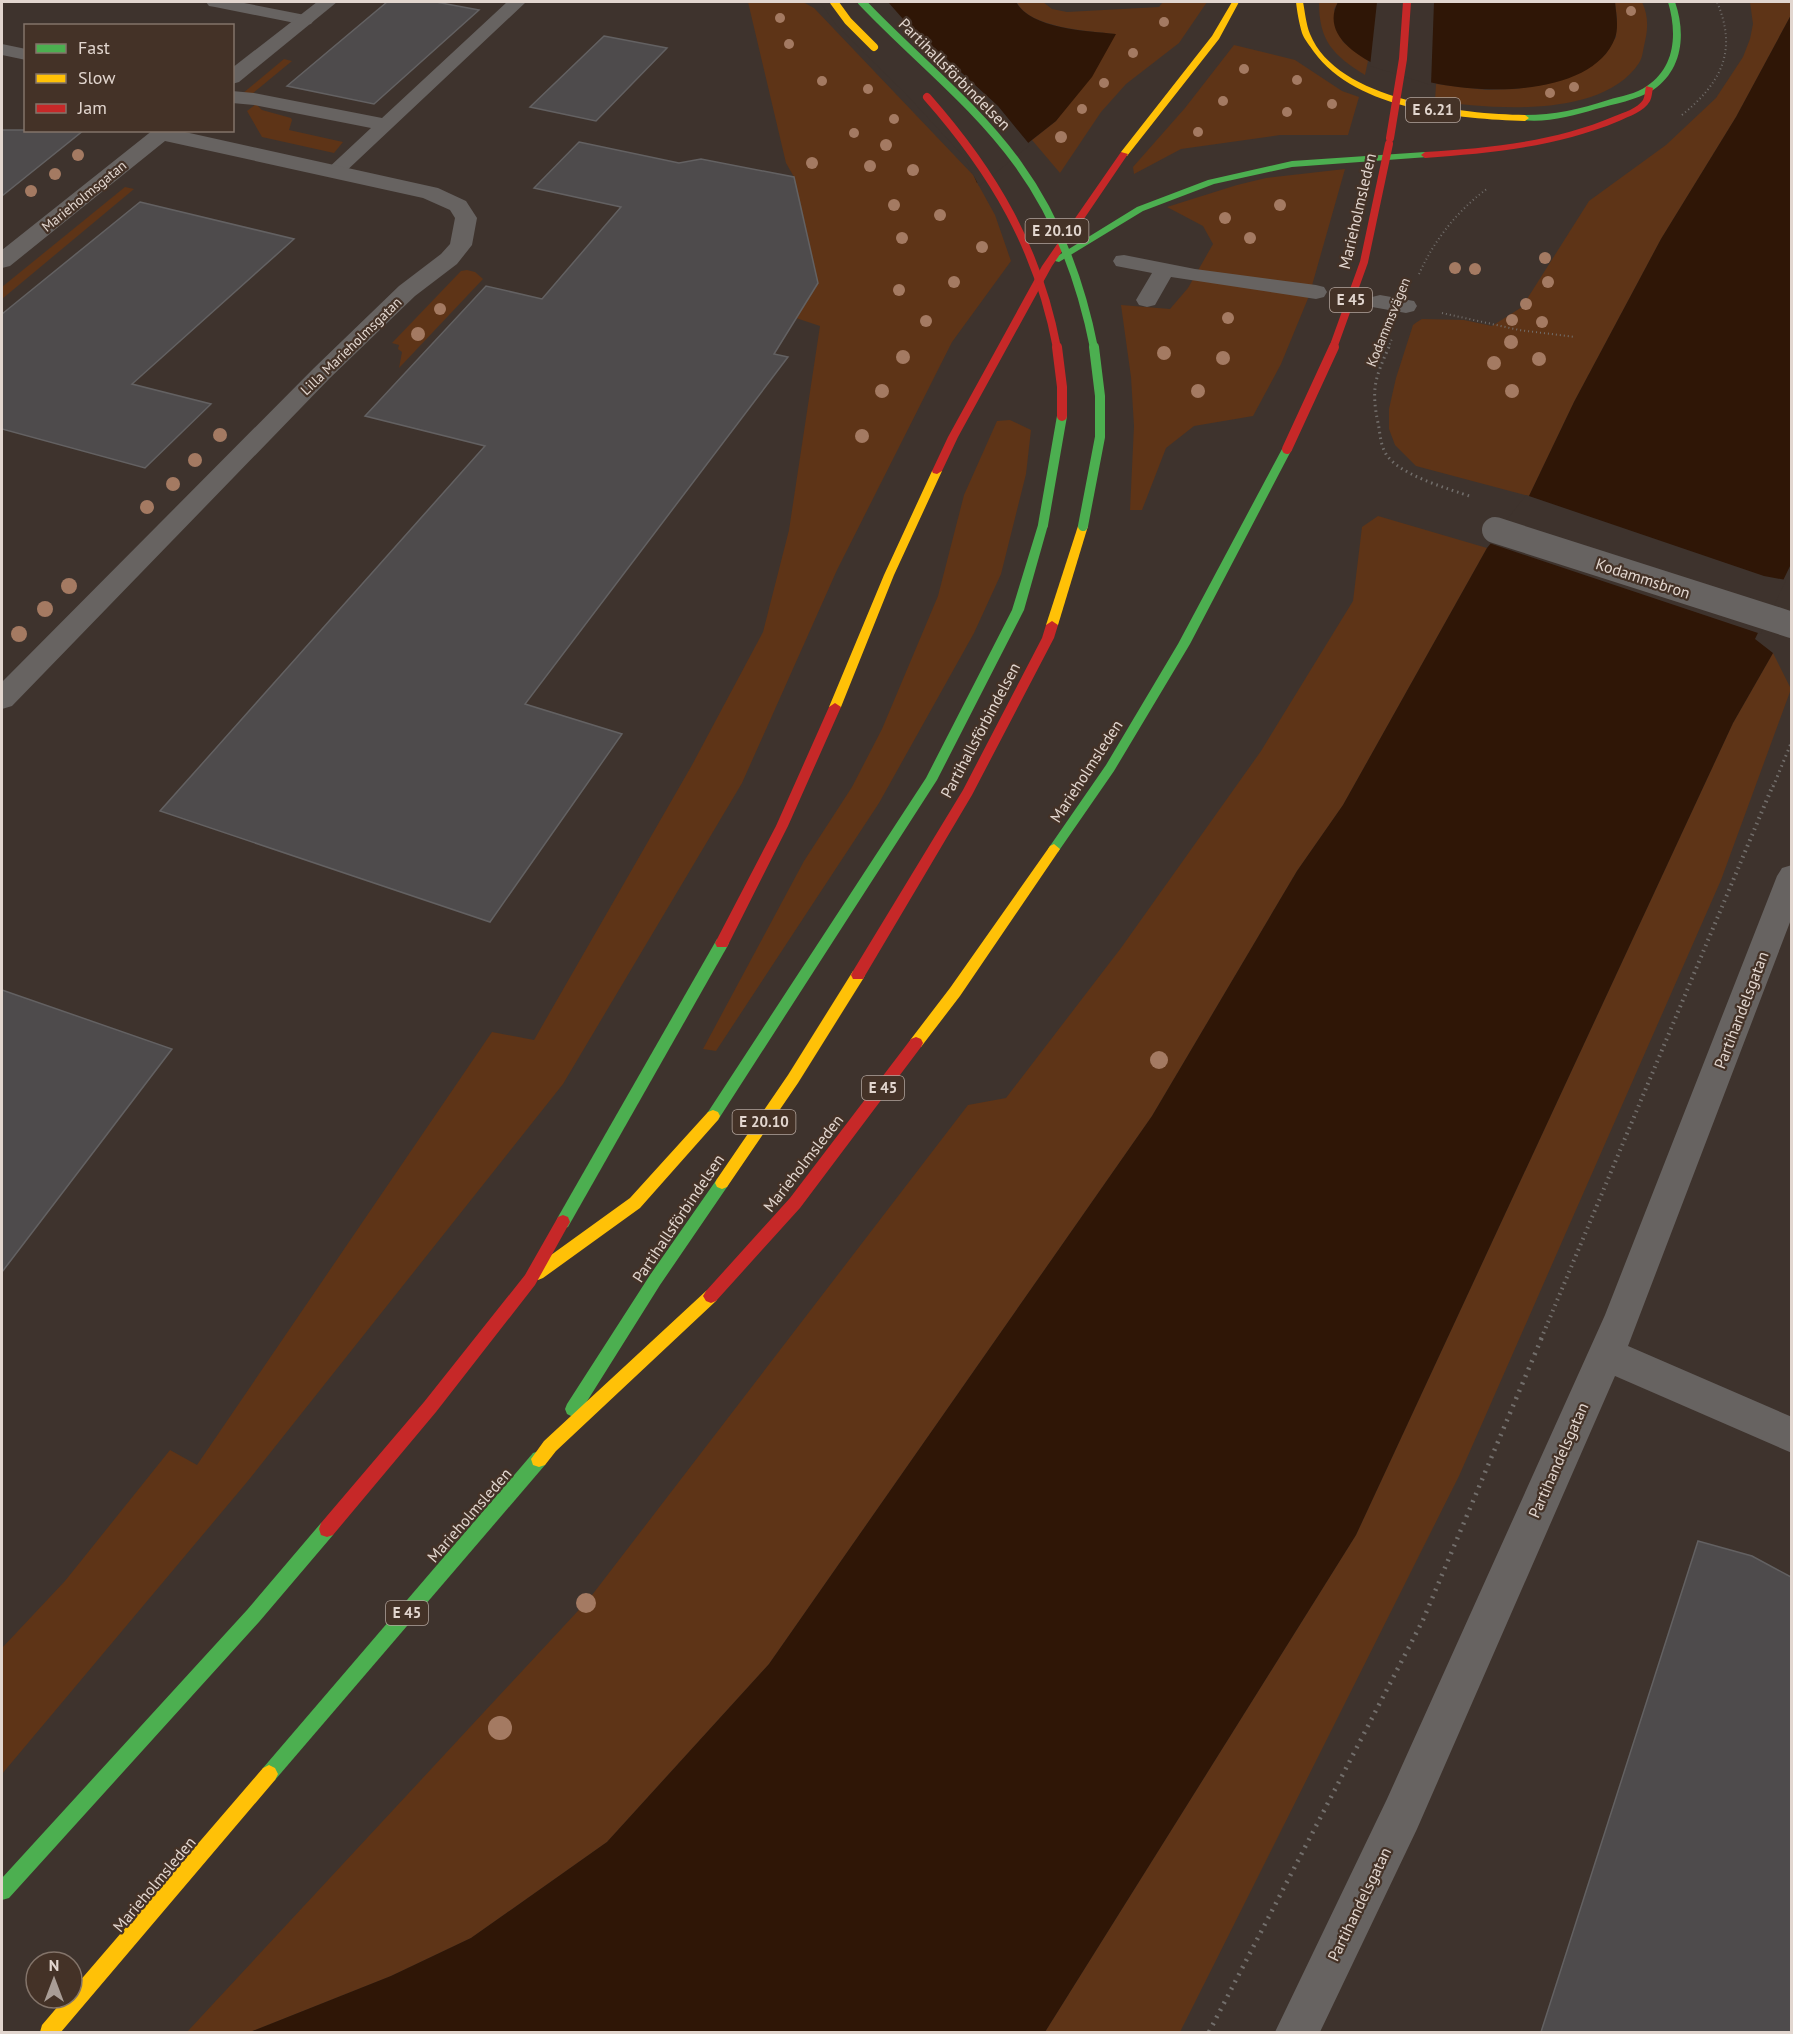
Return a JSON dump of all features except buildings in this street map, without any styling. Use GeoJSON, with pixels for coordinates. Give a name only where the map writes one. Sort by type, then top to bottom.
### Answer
{"type":"FeatureCollection","features":[{"type":"Feature","properties":{"kind":"highway"},"geometry":{"type":"LineString","coordinates":[[834,2],[848,21],[884,56]]}},
{"type":"Feature","properties":{"kind":"highway","name":"Partihallsförbindelsen"},"geometry":{"type":"LineString","coordinates":[[550,1446],[655,1280],[793,1079],[886,930],[968,792],[1048,638],[1083,526],[1100,438],[1097,369],[1088,311],[1080,285],[1054,226],[1031,183],[992,132],[891,34],[862,2]]}},
{"type":"Feature","properties":{"kind":"highway"},"geometry":{"type":"LineString","coordinates":[[2,1891],[253,1616],[430,1407],[530,1280],[742,908],[815,755],[890,575],[953,437],[1047,266],[1136,137],[1216,37],[1235,2]]}},
{"type":"Feature","properties":{"kind":"highway","name":"E 6.21"},"geometry":{"type":"LineString","coordinates":[[1299,2],[1301,25],[1309,42],[1334,69],[1355,82],[1387,96],[1424,108],[1494,117],[1544,116],[1596,107],[1649,88],[1670,64],[1677,51],[1679,25],[1672,2]]}},
{"type":"Feature","properties":{"kind":"highway","name":"Marieholmsleden"},"geometry":{"type":"LineString","coordinates":[[49,2032],[550,1446],[706,1302],[780,1220],[955,992],[1110,768],[1184,644],[1287,448],[1320,377],[1353,295],[1376,208],[1396,105],[1403,59],[1407,2]]}},
{"type":"Feature","properties":{"kind":"highway","name":"Partihallsförbindelsen"},"geometry":{"type":"LineString","coordinates":[[530,1280],[635,1203],[716,1113],[931,780],[1018,610],[1043,525],[1057,452],[1062,410],[1059,369],[1049,304],[1037,262],[1000,187],[955,127],[918,88]]}},
{"type":"Feature","properties":{"kind":"highway"},"geometry":{"type":"LineString","coordinates":[[1047,266],[1140,209],[1211,182],[1292,164],[1488,151],[1551,141],[1601,126],[1632,112],[1646,100],[1649,88]]}},
{"type":"Feature","properties":{"kind":"street"},"geometry":{"type":"LineString","coordinates":[[234,76],[328,2]]}},
{"type":"Feature","properties":{"kind":"street","name":"Lilla Marieholmsgatan"},"geometry":{"type":"LineString","coordinates":[[2,699],[322,373],[407,291],[449,259],[460,245],[465,230],[466,218],[458,206],[430,193],[164,132]]}},
{"type":"Feature","properties":{"kind":"street","name":"Marieholmsgatan"},"geometry":{"type":"LineString","coordinates":[[2,261],[164,132]]}},
{"type":"Feature","properties":{"kind":"lane"},"geometry":{"type":"LineString","coordinates":[[215,2],[305,20]]}},
{"type":"Feature","properties":{"kind":"lane"},"geometry":{"type":"LineString","coordinates":[[335,171],[517,2]]}},
{"type":"Feature","properties":{"kind":"lane"},"geometry":{"type":"LineString","coordinates":[[2,50],[24,55]]}},
{"type":"Feature","properties":{"kind":"lane"},"geometry":{"type":"LineString","coordinates":[[234,98],[254,99],[386,125]]}},
{"type":"Feature","properties":{"kind":"lane"},"geometry":{"type":"LineString","coordinates":[[1124,261],[1316,292]]}},
{"type":"Feature","properties":{"kind":"lane"},"geometry":{"type":"LineString","coordinates":[[1147,300],[1165,269]]}},
{"type":"Feature","properties":{"kind":"lane"},"geometry":{"type":"LineString","coordinates":[[1380,302],[1406,306]]}},
{"type":"Feature","properties":{"kind":"lane","name":"Kodammsbron"},"geometry":{"type":"LineString","coordinates":[[1495,530],[1791,626]]}},
{"type":"Feature","properties":{"kind":"lane","name":"Partihandelsgatan"},"geometry":{"type":"LineString","coordinates":[[1297,2032],[1402,1814],[1623,1316],[1791,876]]}},
{"type":"Feature","properties":{"kind":"lane"},"geometry":{"type":"LineString","coordinates":[[1605,1354],[1791,1435]]}},
{"type":"Feature","properties":{"kind":"path","name":"Kodammsvägen"},"geometry":{"type":"LineString","coordinates":[[1473,497],[1420,479],[1400,467],[1384,452],[1373,397],[1377,374],[1428,253],[1464,206],[1493,184]]}},
{"type":"Feature","properties":{"kind":"path"},"geometry":{"type":"LineString","coordinates":[[1406,306],[1519,330],[1575,337]]}},
{"type":"Feature","properties":{"kind":"path"},"geometry":{"type":"LineString","coordinates":[[1209,2032],[1423,1620],[1791,741]]}},
{"type":"Feature","properties":{"kind":"shaded area"},"geometry":{"type":"Polygon","coordinates":[[[748,2],[803,2],[814,8],[973,175],[995,215],[1011,261],[952,342],[837,570],[742,783],[563,1084],[247,1482],[2,1774],[2,1648],[65,1581],[170,1450],[197,1465],[492,1032],[534,1040],[692,765],[763,632],[789,530],[820,326],[796,318],[794,177],[786,163],[748,2]]]}},
{"type":"Feature","properties":{"kind":"shaded area"},"geometry":{"type":"Polygon","coordinates":[[[823,2],[1016,2],[1023,11],[1047,23],[1076,30],[1116,34],[1092,77],[1056,121],[977,183],[966,155],[823,2]]]}},
{"type":"Feature","properties":{"kind":"shaded area"},"geometry":{"type":"Polygon","coordinates":[[[1017,2],[1043,2],[1052,9],[1067,12],[1159,7],[1163,2],[1207,2],[1179,43],[1126,84],[1101,112],[1060,173],[1032,140],[1056,121],[1115,34],[1046,23],[1023,11],[1017,2]]]}},
{"type":"Feature","properties":{"kind":"shaded area"},"geometry":{"type":"Polygon","coordinates":[[[1319,2],[1338,2],[1334,9],[1343,42],[1368,61],[1365,75],[1344,61],[1330,46],[1322,27],[1319,2]]]}},
{"type":"Feature","properties":{"kind":"shaded area"},"geometry":{"type":"Polygon","coordinates":[[[1338,2],[1615,2],[1617,29],[1615,38],[1591,67],[1550,84],[1500,89],[1447,85],[1397,73],[1358,54],[1336,30],[1338,2]]]}},
{"type":"Feature","properties":{"kind":"shaded area"},"geometry":{"type":"Polygon","coordinates":[[[1615,2],[1642,2],[1647,18],[1646,34],[1639,63],[1622,81],[1600,94],[1573,102],[1544,106],[1486,106],[1435,101],[1436,84],[1486,90],[1515,89],[1547,84],[1605,55],[1616,37],[1615,2]]]}},
{"type":"Feature","properties":{"kind":"shaded area"},"geometry":{"type":"Polygon","coordinates":[[[1750,2],[1791,2],[1791,15],[1736,117],[1661,239],[1574,402],[1529,496],[1416,466],[1395,445],[1389,429],[1389,409],[1396,378],[1413,325],[1422,319],[1464,320],[1492,326],[1522,307],[1589,201],[1666,145],[1716,98],[1743,57],[1750,39],[1753,24],[1750,2]]]}},
{"type":"Feature","properties":{"kind":"shaded area"},"geometry":{"type":"Polygon","coordinates":[[[1791,15],[1791,564],[1755,639],[1773,653],[1733,723],[1356,1535],[1045,2032],[250,2032],[391,1976],[471,1938],[607,1842],[769,1664],[1152,1116],[1297,871],[1343,805],[1487,548],[1529,496],[1574,402],[1661,239],[1736,117],[1791,15]]]}},
{"type":"Feature","properties":{"kind":"shaded area"},"geometry":{"type":"Polygon","coordinates":[[[1234,45],[1295,60],[1342,91],[1359,97],[1348,135],[1280,135],[1181,149],[1134,174],[1133,167],[1185,108],[1234,45]]]}},
{"type":"Feature","properties":{"kind":"shaded area"},"geometry":{"type":"Polygon","coordinates":[[[284,59],[292,61],[252,94],[242,94],[284,59]]]}},
{"type":"Feature","properties":{"kind":"shaded area"},"geometry":{"type":"Polygon","coordinates":[[[256,104],[262,110],[291,118],[289,130],[343,142],[334,153],[262,137],[247,111],[256,104]]]}},
{"type":"Feature","properties":{"kind":"shaded area"},"geometry":{"type":"Polygon","coordinates":[[[1345,169],[1309,296],[1281,364],[1253,416],[1194,426],[1166,448],[1142,510],[1130,510],[1134,426],[1131,377],[1121,305],[1170,309],[1188,288],[1213,244],[1203,226],[1167,207],[1266,178],[1345,169]]]}},
{"type":"Feature","properties":{"kind":"shaded area"},"geometry":{"type":"Polygon","coordinates":[[[125,187],[134,189],[2,299],[2,287],[125,187]]]}},
{"type":"Feature","properties":{"kind":"shaded area"},"geometry":{"type":"Polygon","coordinates":[[[461,271],[475,272],[483,279],[399,368],[402,352],[398,349],[399,345],[392,343],[461,271]]]}},
{"type":"Feature","properties":{"kind":"shaded area"},"geometry":{"type":"Polygon","coordinates":[[[1010,420],[1031,430],[1026,474],[1001,574],[974,633],[879,803],[716,1051],[703,1049],[804,861],[852,787],[882,729],[938,596],[964,495],[997,421],[1010,420]]]}},
{"type":"Feature","properties":{"kind":"shaded area"},"geometry":{"type":"Polygon","coordinates":[[[1378,516],[1487,548],[1343,805],[1297,871],[1152,1116],[769,1664],[607,1842],[471,1938],[391,1976],[250,2032],[187,2032],[589,1599],[968,1105],[1006,1098],[1121,948],[1261,751],[1353,601],[1362,527],[1378,516]]]}},
{"type":"Feature","properties":{"kind":"shaded area"},"geometry":{"type":"Polygon","coordinates":[[[1773,653],[1791,689],[1721,880],[1459,1476],[1180,2032],[1045,2032],[1356,1535],[1733,723],[1773,653]]]}},
{"type":"Feature","properties":{"kind":"pier"},"geometry":{"type":"Polygon","coordinates":[[[820,2],[888,2],[903,19],[998,106],[1030,145],[979,186],[964,157],[905,93],[836,25],[820,2]]]}},
{"type":"Feature","properties":{"kind":"pier"},"geometry":{"type":"Polygon","coordinates":[[[1377,2],[1434,2],[1431,85],[1370,66],[1377,2]]]}},
{"type":"Feature","properties":{"kind":"pier"},"geometry":{"type":"Polygon","coordinates":[[[1526,495],[1764,576],[1786,580],[1761,634],[1489,543],[1526,495]]]}},
{"type":"Feature","properties":{"kind":"traffic: fast"},"geometry":{"type":"LineString","coordinates":[[862,2],[991,131],[1017,163],[1040,197],[1060,234],[1087,313],[1100,396],[1100,437],[1096,470],[1083,526]]}},
{"type":"Feature","properties":{"kind":"traffic: fast"},"geometry":{"type":"LineString","coordinates":[[1525,118],[1580,111],[1641,93],[1650,88],[1660,80],[1673,61],[1678,38],[1672,2]]}},
{"type":"Feature","properties":{"kind":"traffic: fast"},"geometry":{"type":"LineString","coordinates":[[1056,260],[1140,209],[1211,182],[1292,164],[1425,155]]}},
{"type":"Feature","properties":{"kind":"traffic: fast"},"geometry":{"type":"LineString","coordinates":[[1043,525],[1062,416]]}},
{"type":"Feature","properties":{"kind":"traffic: fast"},"geometry":{"type":"LineString","coordinates":[[1054,849],[1110,768],[1184,644],[1287,449]]}},
{"type":"Feature","properties":{"kind":"traffic: fast"},"geometry":{"type":"LineString","coordinates":[[713,1116],[931,780],[1018,610],[1043,525]]}},
{"type":"Feature","properties":{"kind":"traffic: fast"},"geometry":{"type":"LineString","coordinates":[[563,1222],[722,943]]}},
{"type":"Feature","properties":{"kind":"traffic: fast"},"geometry":{"type":"LineString","coordinates":[[573,1409],[655,1280],[722,1183]]}},
{"type":"Feature","properties":{"kind":"traffic: fast"},"geometry":{"type":"LineString","coordinates":[[269,1774],[539,1459]]}},
{"type":"Feature","properties":{"kind":"traffic: fast"},"geometry":{"type":"LineString","coordinates":[[2,1891],[253,1616],[327,1529]]}},
{"type":"Feature","properties":{"kind":"traffic: slow"},"geometry":{"type":"LineString","coordinates":[[834,2],[848,21],[874,47]]}},
{"type":"Feature","properties":{"kind":"traffic: slow"},"geometry":{"type":"LineString","coordinates":[[1124,154],[1216,37],[1235,2]]}},
{"type":"Feature","properties":{"kind":"traffic: slow"},"geometry":{"type":"LineString","coordinates":[[1299,2],[1306,35],[1325,61],[1352,81],[1385,96],[1422,107],[1459,114],[1525,118]]}},
{"type":"Feature","properties":{"kind":"traffic: slow"},"geometry":{"type":"LineString","coordinates":[[835,707],[889,575],[937,471]]}},
{"type":"Feature","properties":{"kind":"traffic: slow"},"geometry":{"type":"LineString","coordinates":[[1052,625],[1083,526]]}},
{"type":"Feature","properties":{"kind":"traffic: slow"},"geometry":{"type":"LineString","coordinates":[[916,1043],[955,992],[1054,849]]}},
{"type":"Feature","properties":{"kind":"traffic: slow"},"geometry":{"type":"LineString","coordinates":[[722,1183],[793,1079],[858,975]]}},
{"type":"Feature","properties":{"kind":"traffic: slow"},"geometry":{"type":"LineString","coordinates":[[538,1273],[635,1203],[713,1116]]}},
{"type":"Feature","properties":{"kind":"traffic: slow"},"geometry":{"type":"LineString","coordinates":[[539,1459],[550,1446],[711,1296]]}},
{"type":"Feature","properties":{"kind":"traffic: slow"},"geometry":{"type":"LineString","coordinates":[[49,2032],[269,1774]]}},
{"type":"Feature","properties":{"kind":"traffic: jam"},"geometry":{"type":"LineString","coordinates":[[1390,138],[1403,59],[1407,2]]}},
{"type":"Feature","properties":{"kind":"traffic: jam"},"geometry":{"type":"LineString","coordinates":[[1425,155],[1499,149],[1571,135],[1637,109],[1646,101],[1649,88]]}},
{"type":"Feature","properties":{"kind":"traffic: jam"},"geometry":{"type":"LineString","coordinates":[[927,97],[972,151],[1009,209],[1024,239],[1037,271],[1055,339],[1061,378],[1062,416]]}},
{"type":"Feature","properties":{"kind":"traffic: jam"},"geometry":{"type":"LineString","coordinates":[[1287,449],[1352,301],[1372,229],[1389,144]]}},
{"type":"Feature","properties":{"kind":"traffic: jam"},"geometry":{"type":"LineString","coordinates":[[937,471],[953,437],[1047,266],[1124,154]]}},
{"type":"Feature","properties":{"kind":"traffic: jam"},"geometry":{"type":"LineString","coordinates":[[858,975],[968,792],[1048,638],[1052,625]]}},
{"type":"Feature","properties":{"kind":"traffic: jam"},"geometry":{"type":"LineString","coordinates":[[722,943],[782,826],[835,707]]}},
{"type":"Feature","properties":{"kind":"traffic: jam"},"geometry":{"type":"LineString","coordinates":[[711,1296],[795,1203],[916,1043]]}},
{"type":"Feature","properties":{"kind":"traffic: jam"},"geometry":{"type":"LineString","coordinates":[[327,1529],[430,1407],[530,1280],[563,1222]]}}]}
